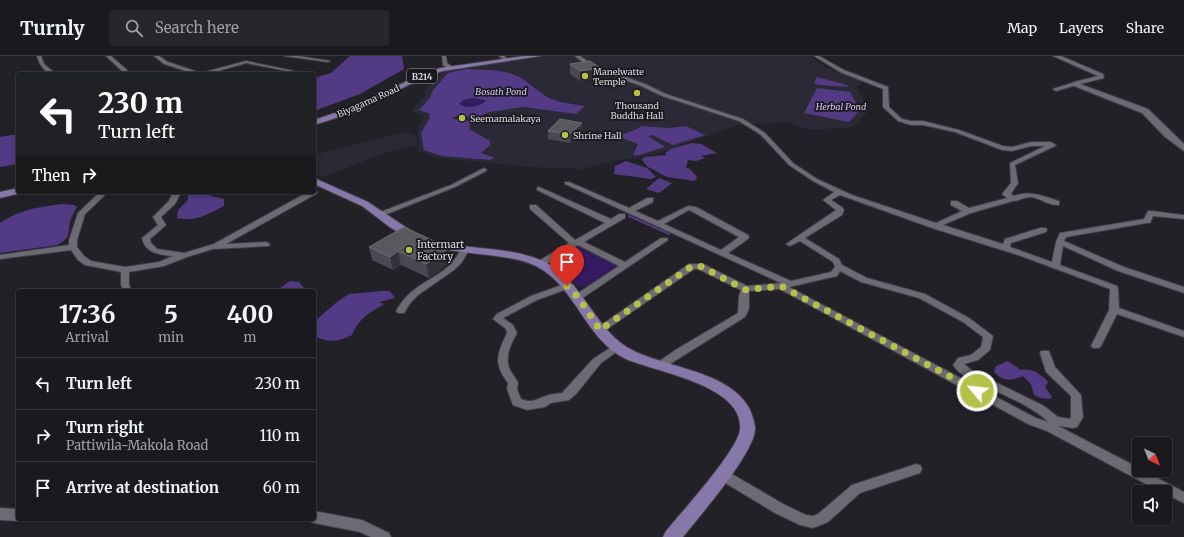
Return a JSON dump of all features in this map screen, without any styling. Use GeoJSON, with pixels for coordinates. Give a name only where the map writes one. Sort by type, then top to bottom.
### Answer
{"type":"FeatureCollection","features":[{"type":"Feature","properties":{"kind":"main road","name":"Biyagama Road"},"geometry":{"type":"LineString","coordinates":[[316,122],[355,109],[422,76],[449,68],[503,58],[538,56]]}},
{"type":"Feature","properties":{"kind":"main road"},"geometry":{"type":"LineString","coordinates":[[316,188],[365,204],[416,238],[435,244],[465,250],[492,252],[540,264],[554,274],[578,297],[600,330],[616,348],[631,355],[694,375],[728,393],[739,405],[746,417],[748,429],[745,441],[672,537]]}},
{"type":"Feature","properties":{"kind":"main road"},"geometry":{"type":"LineString","coordinates":[[0,195],[16,191]]}},
{"type":"Feature","properties":{"kind":"street"},"geometry":{"type":"LineString","coordinates":[[39,56],[42,65],[51,72]]}},
{"type":"Feature","properties":{"kind":"street"},"geometry":{"type":"LineString","coordinates":[[108,56],[125,71]]}},
{"type":"Feature","properties":{"kind":"street"},"geometry":{"type":"LineString","coordinates":[[156,56],[166,63],[195,72]]}},
{"type":"Feature","properties":{"kind":"street"},"geometry":{"type":"LineString","coordinates":[[286,56],[328,61]]}},
{"type":"Feature","properties":{"kind":"street"},"geometry":{"type":"LineString","coordinates":[[444,56],[445,64],[449,68]]}},
{"type":"Feature","properties":{"kind":"street"},"geometry":{"type":"LineString","coordinates":[[577,56],[591,66],[643,85],[664,95],[741,120],[763,134],[791,164],[815,180],[872,206],[1056,265],[1114,288],[1114,310],[1096,346]]}},
{"type":"Feature","properties":{"kind":"street"},"geometry":{"type":"LineString","coordinates":[[816,56],[842,71],[886,88],[886,107],[900,120],[911,124],[923,123],[957,131],[1002,148],[1012,149],[1031,144],[1053,145],[1036,151],[1012,164],[1016,179],[1012,189],[1006,194],[1015,199]]}},
{"type":"Feature","properties":{"kind":"street"},"geometry":{"type":"LineString","coordinates":[[1056,56],[1097,73],[1102,77],[1056,89]]}},
{"type":"Feature","properties":{"kind":"street"},"geometry":{"type":"LineString","coordinates":[[208,72],[246,62],[292,71]]}},
{"type":"Feature","properties":{"kind":"street"},"geometry":{"type":"LineString","coordinates":[[1075,84],[1145,111],[1168,135],[1184,148]]}},
{"type":"Feature","properties":{"kind":"street"},"geometry":{"type":"LineString","coordinates":[[379,214],[453,186],[484,170]]}},
{"type":"Feature","properties":{"kind":"street"},"geometry":{"type":"LineString","coordinates":[[567,183],[722,253],[786,285],[1032,421],[1053,424],[1073,424],[1077,417],[1076,395],[1050,369],[1045,354]]}},
{"type":"Feature","properties":{"kind":"street"},"geometry":{"type":"LineString","coordinates":[[539,190],[610,222]]}},
{"type":"Feature","properties":{"kind":"street"},"geometry":{"type":"LineString","coordinates":[[790,244],[839,212],[840,210],[828,200],[840,192]]}},
{"type":"Feature","properties":{"kind":"street"},"geometry":{"type":"LineString","coordinates":[[102,194],[82,213],[73,240],[73,247],[81,258],[88,263],[125,270],[162,264],[184,254],[213,247],[266,244]]}},
{"type":"Feature","properties":{"kind":"street"},"geometry":{"type":"LineString","coordinates":[[176,194],[172,202],[157,217],[162,225],[146,238],[146,242],[148,247],[155,251],[184,254]]}},
{"type":"Feature","properties":{"kind":"street"},"geometry":{"type":"LineString","coordinates":[[213,247],[306,194]]}},
{"type":"Feature","properties":{"kind":"street"},"geometry":{"type":"LineString","coordinates":[[935,226],[968,211],[1015,199],[1024,195],[1033,195],[1056,203]]}},
{"type":"Feature","properties":{"kind":"street"},"geometry":{"type":"LineString","coordinates":[[630,211],[650,200]]}},
{"type":"Feature","properties":{"kind":"street"},"geometry":{"type":"LineString","coordinates":[[954,203],[968,211]]}},
{"type":"Feature","properties":{"kind":"street"},"geometry":{"type":"LineString","coordinates":[[533,207],[577,243],[626,266]]}},
{"type":"Feature","properties":{"kind":"street"},"geometry":{"type":"LineString","coordinates":[[658,224],[688,208],[693,209],[745,237],[722,253]]}},
{"type":"Feature","properties":{"kind":"street"},"geometry":{"type":"LineString","coordinates":[[1056,265],[1060,242],[1063,235],[1147,221],[1151,213],[1184,217]]}},
{"type":"Feature","properties":{"kind":"street"},"geometry":{"type":"LineString","coordinates":[[540,264],[622,216]]}},
{"type":"Feature","properties":{"kind":"street"},"geometry":{"type":"LineString","coordinates":[[1005,248],[1005,244],[1008,241],[1043,230]]}},
{"type":"Feature","properties":{"kind":"street"},"geometry":{"type":"LineString","coordinates":[[800,238],[828,255],[836,261],[839,267],[864,280],[922,296],[966,320],[988,336],[986,348],[974,358],[962,360],[958,365],[969,374],[1040,409],[1053,424],[1184,498]]}},
{"type":"Feature","properties":{"kind":"street"},"geometry":{"type":"LineString","coordinates":[[578,297],[664,240]]}},
{"type":"Feature","properties":{"kind":"street"},"geometry":{"type":"LineString","coordinates":[[1060,242],[1121,269],[1184,290]]}},
{"type":"Feature","properties":{"kind":"street"},"geometry":{"type":"LineString","coordinates":[[0,257],[73,247]]}},
{"type":"Feature","properties":{"kind":"street"},"geometry":{"type":"LineString","coordinates":[[401,311],[406,301],[414,292],[451,270],[458,264],[465,250]]}},
{"type":"Feature","properties":{"kind":"street"},"geometry":{"type":"LineString","coordinates":[[600,330],[692,266],[700,266],[746,290],[786,285],[827,277],[834,274],[839,267]]}},
{"type":"Feature","properties":{"kind":"street"},"geometry":{"type":"LineString","coordinates":[[125,270],[125,285],[127,289]]}},
{"type":"Feature","properties":{"kind":"street"},"geometry":{"type":"LineString","coordinates":[[567,286],[533,299],[500,316],[498,319],[510,327],[512,333],[505,347],[502,362],[504,371],[513,383],[513,393],[517,402],[526,406],[541,404],[548,399],[565,397],[572,391],[597,361],[616,348]]}},
{"type":"Feature","properties":{"kind":"street"},"geometry":{"type":"LineString","coordinates":[[662,365],[681,351],[742,315],[745,310],[743,294],[746,290]]}},
{"type":"Feature","properties":{"kind":"street"},"geometry":{"type":"LineString","coordinates":[[1114,310],[1184,334]]}},
{"type":"Feature","properties":{"kind":"street"},"geometry":{"type":"LineString","coordinates":[[721,474],[780,509],[805,521],[813,522],[823,518],[856,489],[916,470]]}},
{"type":"Feature","properties":{"kind":"street"},"geometry":{"type":"LineString","coordinates":[[0,514],[16,514]]}},
{"type":"Feature","properties":{"kind":"street"},"geometry":{"type":"LineString","coordinates":[[316,517],[362,526],[384,537]]}},
{"type":"Feature","properties":{"kind":"shaded area"},"geometry":{"type":"Polygon","coordinates":[[[542,56],[810,56],[825,67],[863,81],[857,87],[868,111],[853,127],[809,130],[787,122],[738,125],[660,153],[604,163],[582,169],[529,167],[441,158],[418,151],[420,143],[417,131],[424,117],[411,110],[425,96],[427,88],[446,69],[542,56]]]}},
{"type":"Feature","properties":{"kind":"shaded area"},"geometry":{"type":"Polygon","coordinates":[[[472,98],[485,100],[485,103],[472,107],[464,107],[458,104],[463,100],[472,98]]]}},
{"type":"Feature","properties":{"kind":"shaded area"},"geometry":{"type":"Polygon","coordinates":[[[401,133],[414,134],[418,145],[382,154],[323,177],[316,175],[316,154],[401,133]]]}},
{"type":"Feature","properties":{"kind":"shaded area"},"geometry":{"type":"Polygon","coordinates":[[[579,244],[621,267],[594,285],[579,287],[566,272],[552,261],[579,244]]]}},
{"type":"Feature","properties":{"kind":"water"},"geometry":{"type":"Polygon","coordinates":[[[350,56],[402,56],[404,69],[360,94],[316,110],[316,77],[331,73],[350,56]]]}},
{"type":"Feature","properties":{"kind":"water","name":"Bosath Pond"},"geometry":{"type":"Polygon","coordinates":[[[466,69],[491,70],[509,73],[520,78],[551,99],[585,106],[576,114],[523,107],[489,112],[473,119],[458,115],[452,119],[471,121],[469,129],[490,141],[490,145],[481,153],[494,158],[490,160],[442,156],[424,150],[421,133],[429,119],[430,114],[419,110],[430,98],[433,90],[448,73],[466,69]],[[472,98],[463,100],[459,104],[462,106],[472,107],[482,104],[485,100],[472,98]]]}},
{"type":"Feature","properties":{"kind":"water"},"geometry":{"type":"Polygon","coordinates":[[[817,77],[847,85],[848,87],[818,85],[814,83],[817,77]]]}},
{"type":"Feature","properties":{"kind":"water","name":"Herbal Pond"},"geometry":{"type":"Polygon","coordinates":[[[817,88],[850,92],[860,110],[849,122],[804,113],[817,88]]]}},
{"type":"Feature","properties":{"kind":"water"},"geometry":{"type":"Polygon","coordinates":[[[641,126],[670,128],[686,126],[705,135],[673,145],[652,135],[648,136],[665,147],[639,155],[633,155],[638,144],[619,137],[641,126]]]}},
{"type":"Feature","properties":{"kind":"water"},"geometry":{"type":"Polygon","coordinates":[[[16,134],[16,164],[0,167],[0,137],[16,134]]]}},
{"type":"Feature","properties":{"kind":"water"},"geometry":{"type":"Polygon","coordinates":[[[692,143],[701,144],[717,153],[701,156],[705,158],[696,161],[688,160],[686,168],[690,169],[697,177],[695,181],[667,177],[648,167],[642,160],[644,157],[667,155],[665,153],[671,149],[692,143]]]}},
{"type":"Feature","properties":{"kind":"water"},"geometry":{"type":"Polygon","coordinates":[[[626,161],[647,168],[656,177],[651,179],[614,174],[615,166],[626,161]]]}},
{"type":"Feature","properties":{"kind":"water"},"geometry":{"type":"Polygon","coordinates":[[[659,178],[672,183],[659,193],[646,189],[659,178]]]}},
{"type":"Feature","properties":{"kind":"water"},"geometry":{"type":"Polygon","coordinates":[[[188,194],[203,194],[224,199],[224,206],[196,218],[177,218],[178,210],[188,200],[188,194]]]}},
{"type":"Feature","properties":{"kind":"water"},"geometry":{"type":"Polygon","coordinates":[[[61,204],[74,205],[77,207],[71,218],[68,237],[66,239],[57,245],[0,253],[0,223],[22,212],[61,204]]]}},
{"type":"Feature","properties":{"kind":"water"},"geometry":{"type":"Polygon","coordinates":[[[290,281],[299,282],[304,288],[278,289],[290,281]]]}},
{"type":"Feature","properties":{"kind":"water"},"geometry":{"type":"Polygon","coordinates":[[[254,288],[259,289],[246,289],[254,288]]]}},
{"type":"Feature","properties":{"kind":"water"},"geometry":{"type":"Polygon","coordinates":[[[390,291],[395,298],[379,302],[384,304],[361,320],[352,335],[333,341],[316,337],[316,320],[338,301],[349,294],[390,291]]]}},
{"type":"Feature","properties":{"kind":"water"},"geometry":{"type":"Polygon","coordinates":[[[1008,361],[1021,370],[1033,371],[1042,376],[1048,382],[1045,387],[1052,397],[1050,399],[1041,398],[1034,395],[1031,384],[1023,376],[1008,380],[1001,378],[994,372],[996,366],[1008,361]]]}},
{"type":"Feature","properties":{"kind":"building"},"geometry":{"type":"Polygon","coordinates":[[[590,61],[600,68],[580,71],[570,64],[590,61]]]}},
{"type":"Feature","properties":{"kind":"building"},"geometry":{"type":"Polygon","coordinates":[[[560,119],[582,123],[570,134],[548,131],[560,119]]]}},
{"type":"Feature","properties":{"kind":"building"},"geometry":{"type":"Polygon","coordinates":[[[404,227],[449,248],[426,264],[398,251],[390,257],[369,247],[404,227]]]}},
{"type":"Feature","properties":{"kind":"waterway"},"geometry":{"type":"LineString","coordinates":[[629,216],[669,234]]}},
{"type":"Feature","properties":{"kind":"place","name":"Manelwatte Temple"},"geometry":{"type":"Point","coordinates":[585,76]}},
{"type":"Feature","properties":{"kind":"place","name":"Thousand Buddha Hall"},"geometry":{"type":"Point","coordinates":[637,93]}},
{"type":"Feature","properties":{"kind":"place","name":"Seemamalakaya"},"geometry":{"type":"Point","coordinates":[462,118]}},
{"type":"Feature","properties":{"kind":"place","name":"Shrine Hall"},"geometry":{"type":"Point","coordinates":[565,135]}},
{"type":"Feature","properties":{"kind":"place","name":"Intermart Factory"},"geometry":{"type":"Point","coordinates":[409,250]}},
{"type":"Feature","properties":{"kind":"route"},"geometry":{"type":"LineString","coordinates":[[567,286],[578,297],[600,330],[695,265],[700,266],[746,290],[751,288],[770,288],[781,286],[977,391]]}}]}
